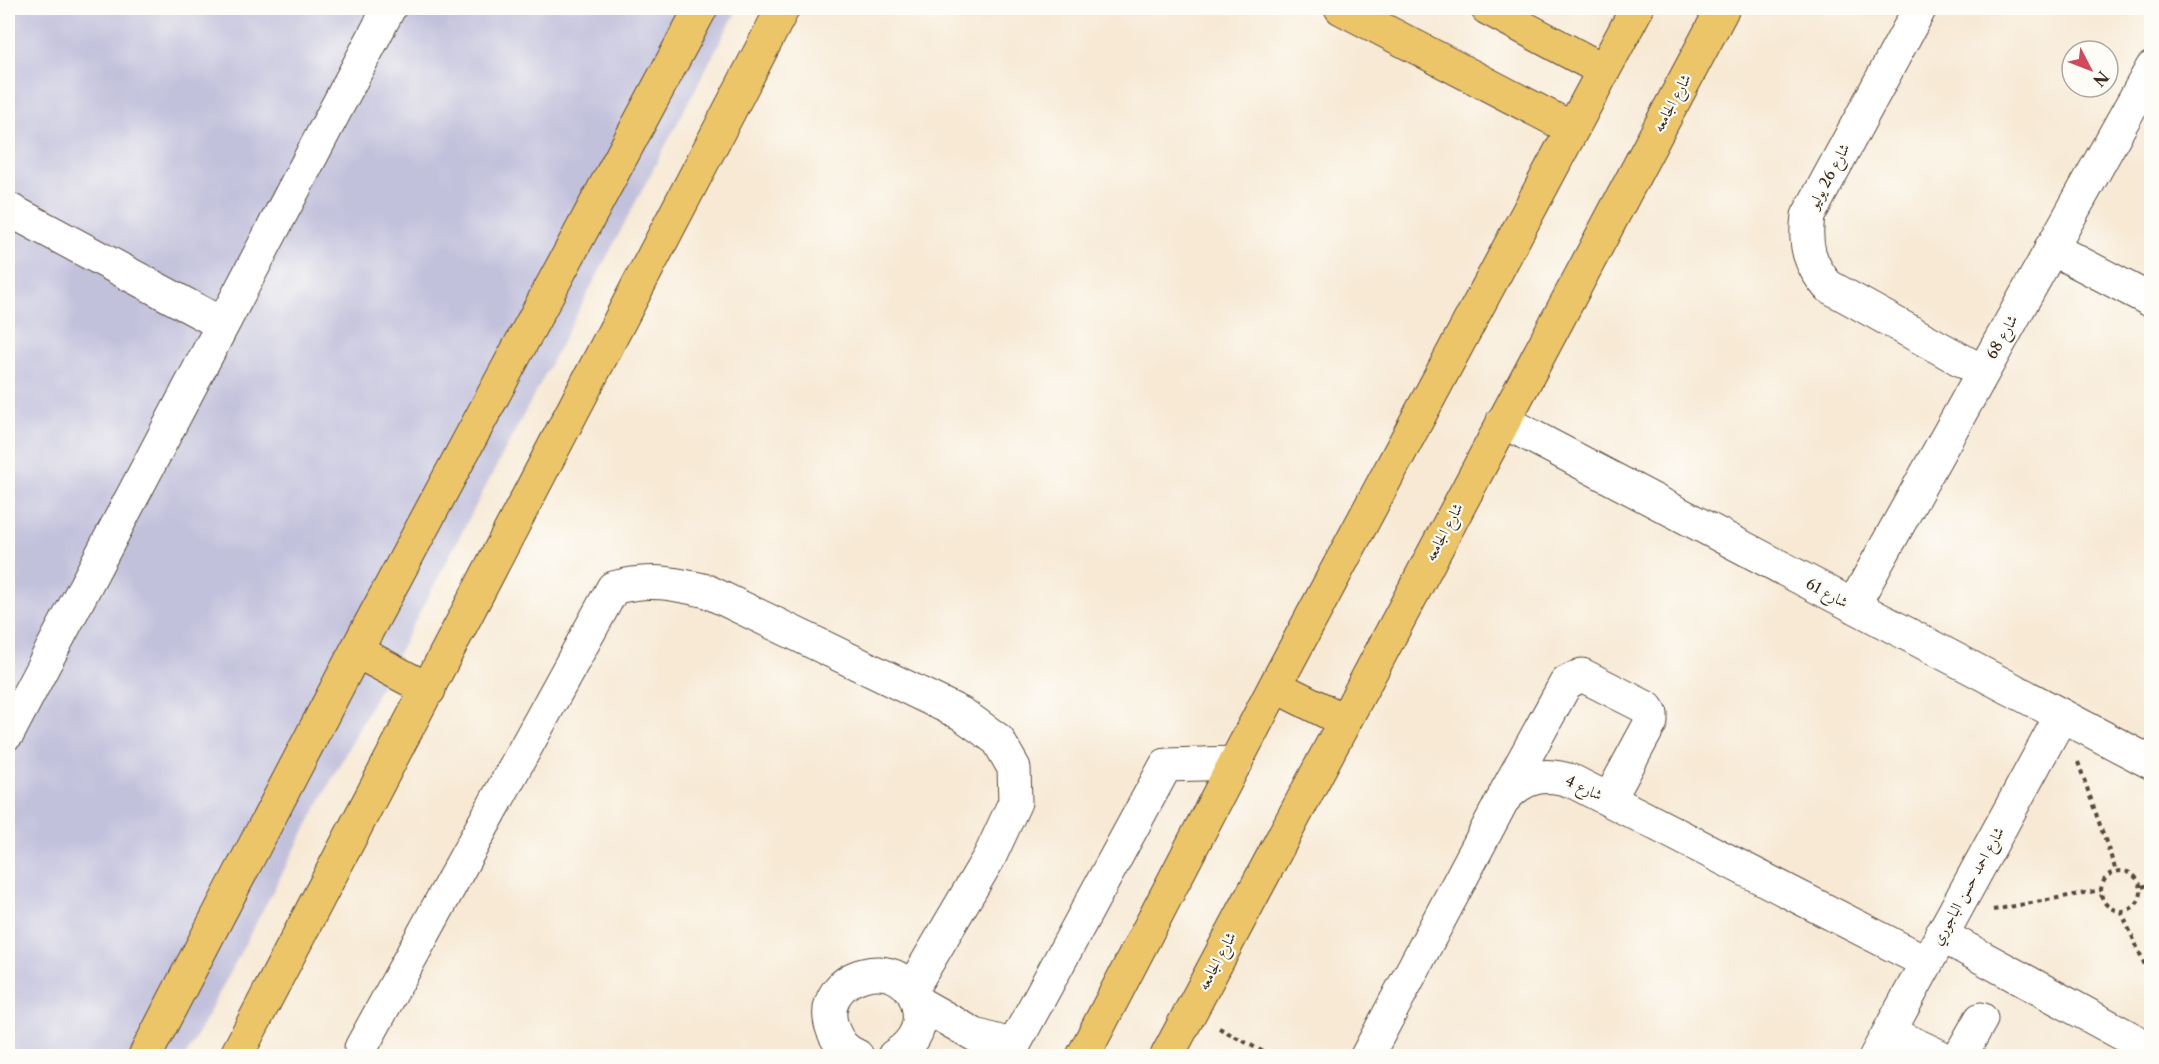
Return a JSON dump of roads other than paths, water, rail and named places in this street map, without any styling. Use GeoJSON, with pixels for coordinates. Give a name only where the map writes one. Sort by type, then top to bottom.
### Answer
{"type":"FeatureCollection","features":[{"type":"Feature","properties":{"kind":"main road"},"geometry":{"type":"LineString","coordinates":[[145,1056],[356,651],[701,8]]}},
{"type":"Feature","properties":{"kind":"main road"},"geometry":{"type":"LineString","coordinates":[[236,1056],[783,8]]}},
{"type":"Feature","properties":{"kind":"main road"},"geometry":{"type":"LineString","coordinates":[[1341,8],[1571,128]]}},
{"type":"Feature","properties":{"kind":"main road"},"geometry":{"type":"LineString","coordinates":[[1487,8],[1603,70]]}},
{"type":"Feature","properties":{"kind":"main road"},"geometry":{"type":"LineString","coordinates":[[1083,1056],[1275,686],[1637,8]]}},
{"type":"Feature","properties":{"kind":"main road","name":"شارع الجامعه"},"geometry":{"type":"LineString","coordinates":[[1167,1056],[1343,720],[1723,8]]}},
{"type":"Feature","properties":{"kind":"main road"},"geometry":{"type":"LineString","coordinates":[[356,651],[429,690]]}},
{"type":"Feature","properties":{"kind":"main road"},"geometry":{"type":"LineString","coordinates":[[1275,686],[1343,720]]}},
{"type":"Feature","properties":{"kind":"street"},"geometry":{"type":"LineString","coordinates":[[8,733],[389,8]]}},
{"type":"Feature","properties":{"kind":"street","name":"شارع 26 يوليو"},"geometry":{"type":"LineString","coordinates":[[1920,8],[1808,216],[1805,235],[1808,254],[1816,271],[1828,286],[1983,372]]}},
{"type":"Feature","properties":{"kind":"street","name":"شارع 68"},"geometry":{"type":"LineString","coordinates":[[1853,606],[2151,68]]}},
{"type":"Feature","properties":{"kind":"street"},"geometry":{"type":"LineString","coordinates":[[8,209],[222,324]]}},
{"type":"Feature","properties":{"kind":"street"},"geometry":{"type":"LineString","coordinates":[[2051,248],[2151,301]]}},
{"type":"Feature","properties":{"kind":"street","name":"شارع 61"},"geometry":{"type":"LineString","coordinates":[[1503,422],[2151,764]]}},
{"type":"Feature","properties":{"kind":"street"},"geometry":{"type":"LineString","coordinates":[[363,1056],[362,1048],[613,588],[638,581],[670,583],[707,591],[962,714],[998,740],[1014,768],[1015,801],[990,856],[914,996],[920,1013],[916,1035],[910,1044],[894,1056]]}},
{"type":"Feature","properties":{"kind":"street"},"geometry":{"type":"LineString","coordinates":[[1502,801],[1566,683],[1582,675],[1647,708],[1651,714],[1651,722],[1609,800]]}},
{"type":"Feature","properties":{"kind":"street","name":"شارع احمد حسن الباجوري"},"geometry":{"type":"LineString","coordinates":[[1883,1044],[2061,716]]}},
{"type":"Feature","properties":{"kind":"street"},"geometry":{"type":"LineString","coordinates":[[857,1056],[849,1053],[837,1040],[831,1024],[831,1008],[838,992],[850,980],[866,973],[883,973],[899,979],[914,996],[975,1035],[1011,1051],[1166,765],[1236,762]]}},
{"type":"Feature","properties":{"kind":"street","name":"شارع 4"},"geometry":{"type":"LineString","coordinates":[[1368,1056],[1502,801],[1512,788],[1526,779],[1542,775],[1559,776],[1609,800],[1939,938],[2142,1050]]}},
{"type":"Feature","properties":{"kind":"street"},"geometry":{"type":"LineString","coordinates":[[1960,1056],[1981,1019]]}},
{"type":"Feature","properties":{"kind":"street"},"geometry":{"type":"LineString","coordinates":[[1883,1044],[1939,1056]]}}]}
